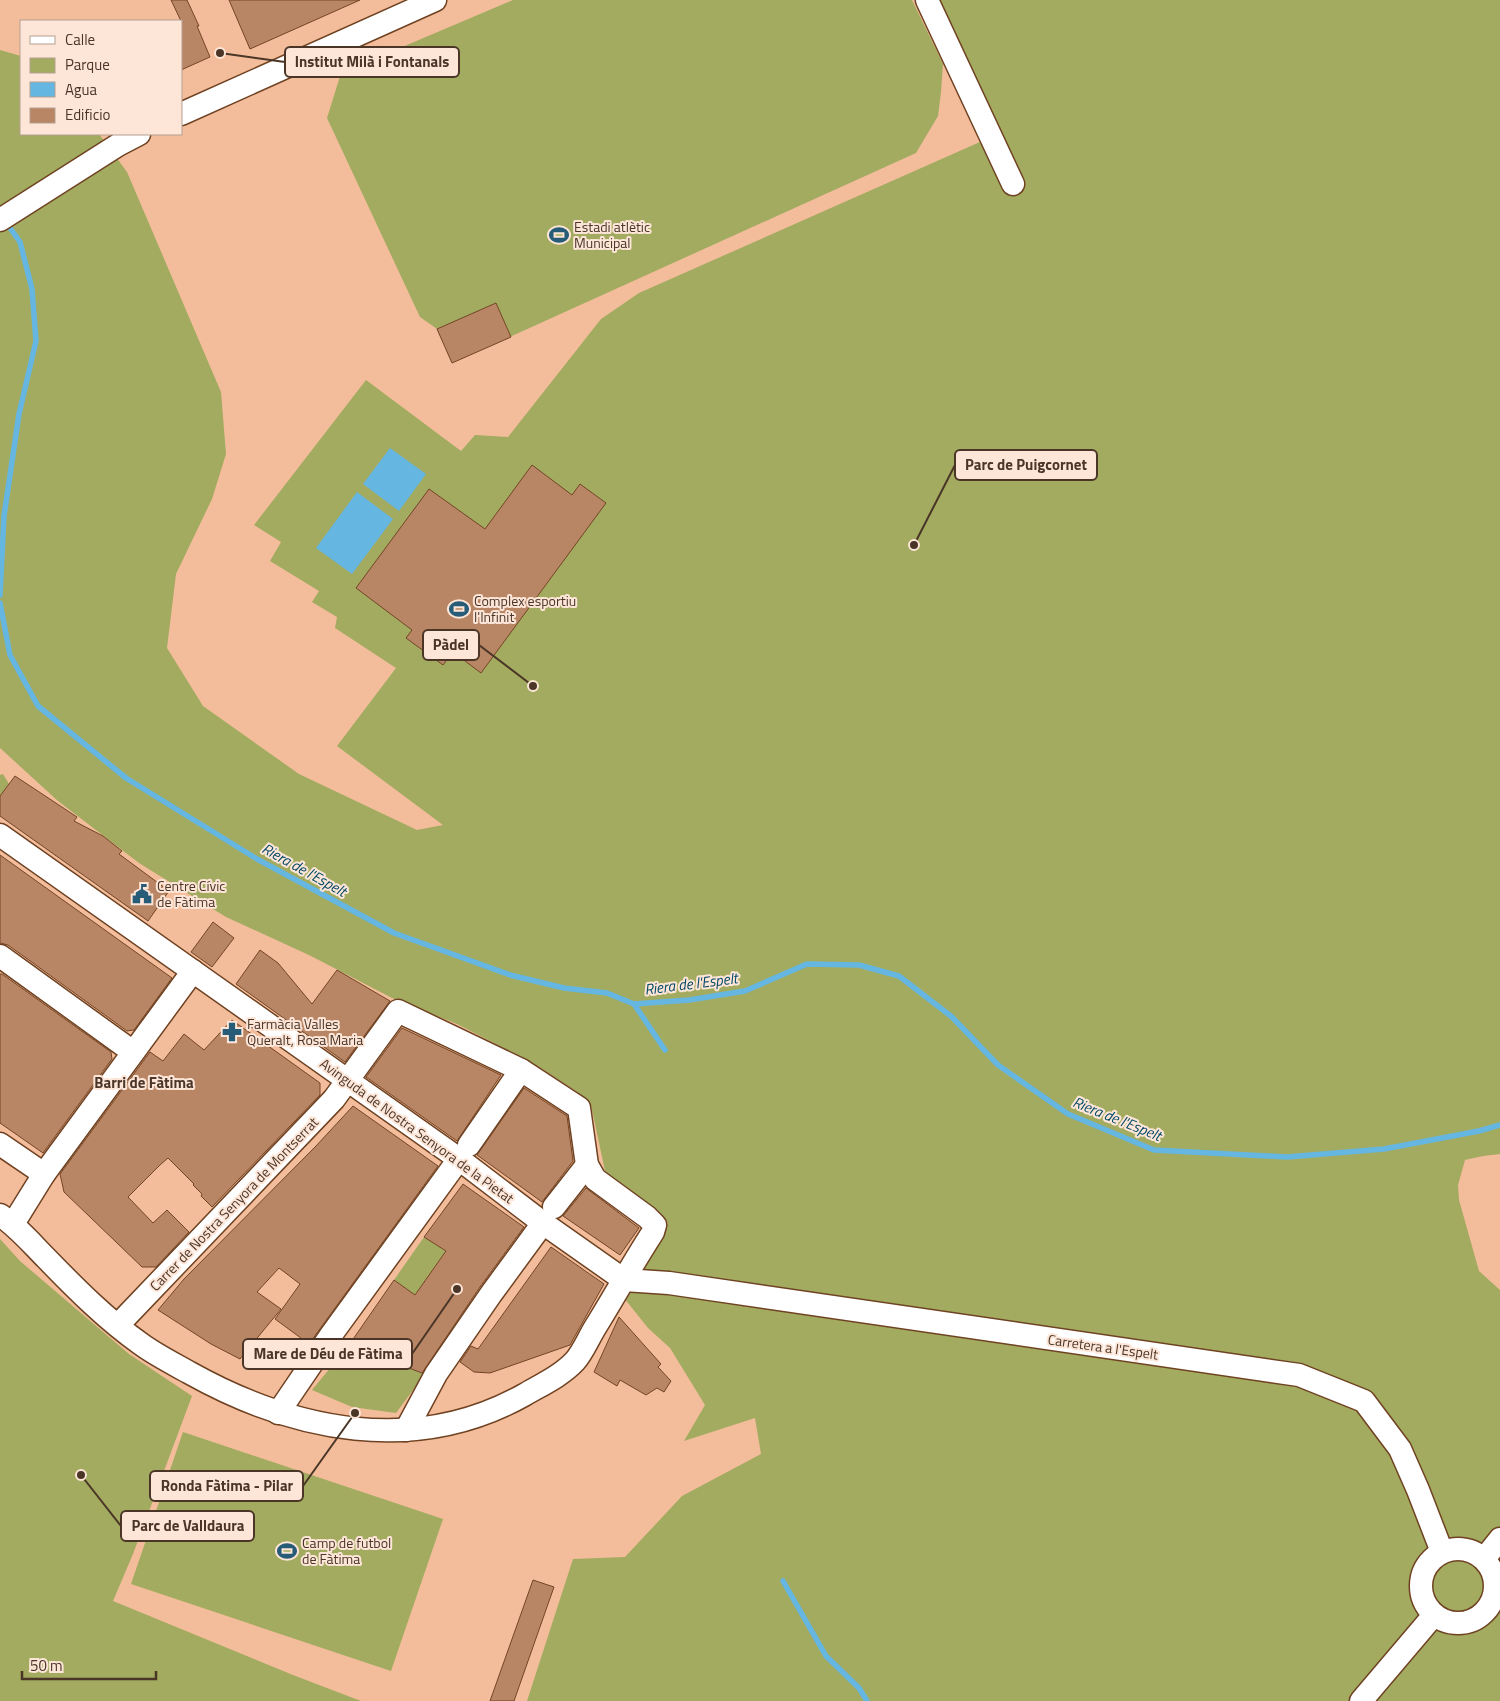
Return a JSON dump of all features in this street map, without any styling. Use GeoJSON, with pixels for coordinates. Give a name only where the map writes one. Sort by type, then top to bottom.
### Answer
{"type":"FeatureCollection","features":[{"type":"Feature","properties":{"kind":"street"},"geometry":{"type":"LineString","coordinates":[[182,114],[435,0]]}},
{"type":"Feature","properties":{"kind":"street"},"geometry":{"type":"LineString","coordinates":[[927,0],[1013,184]]}},
{"type":"Feature","properties":{"kind":"street"},"geometry":{"type":"LineString","coordinates":[[0,220],[118,145],[137,135]]}},
{"type":"Feature","properties":{"kind":"street","name":"Avinguda de Nostra Senyora de la Pietat"},"geometry":{"type":"LineString","coordinates":[[0,835],[347,1080],[464,1152],[548,1215],[624,1280]]}},
{"type":"Feature","properties":{"kind":"street"},"geometry":{"type":"LineString","coordinates":[[0,956],[133,1052]]}},
{"type":"Feature","properties":{"kind":"street"},"geometry":{"type":"LineString","coordinates":[[192,972],[44,1174],[6,1219],[48,1261],[142,1345],[210,1384],[278,1413],[338,1428],[398,1431],[474,1417],[504,1406],[552,1378],[575,1361],[655,1225],[595,1179],[587,1164],[579,1108],[521,1070],[331,1335],[278,1413]]}},
{"type":"Feature","properties":{"kind":"street","name":"Carrer de Nostra Senyora de Montserrat"},"geometry":{"type":"LineString","coordinates":[[118,1325],[334,1100],[398,1011],[521,1070]]}},
{"type":"Feature","properties":{"kind":"street"},"geometry":{"type":"LineString","coordinates":[[0,1144],[44,1174]]}},
{"type":"Feature","properties":{"kind":"street"},"geometry":{"type":"LineString","coordinates":[[406,1430],[436,1374],[491,1294],[587,1164]]}},
{"type":"Feature","properties":{"kind":"street","name":"Carretera a l'Espelt"},"geometry":{"type":"LineString","coordinates":[[624,1280],[670,1283],[1299,1375],[1364,1401],[1400,1450],[1442,1552]]}},
{"type":"Feature","properties":{"kind":"street"},"geometry":{"type":"LineString","coordinates":[[1484,1559],[1500,1539]]}},
{"type":"Feature","properties":{"kind":"street"},"geometry":{"type":"LineString","coordinates":[[1457,1548],[1467,1549],[1484,1559],[1491,1568],[1495,1580],[1495,1593],[1491,1605],[1483,1614],[1472,1621],[1460,1624],[1448,1622],[1434,1615],[1426,1606],[1421,1594],[1420,1581],[1424,1569],[1432,1559],[1442,1552],[1457,1548]]}},
{"type":"Feature","properties":{"kind":"street"},"geometry":{"type":"LineString","coordinates":[[1361,1701],[1434,1615]]}},
{"type":"Feature","properties":{"kind":"green space","name":"Estadi atlètic Municipal"},"geometry":{"type":"Polygon","coordinates":[[[513,0],[912,0],[943,64],[938,116],[916,153],[452,363],[437,329],[420,317],[327,118],[341,73],[513,0]]]}},
{"type":"Feature","properties":{"kind":"green space"},"geometry":{"type":"Polygon","coordinates":[[[940,0],[1500,0],[1500,1154],[1465,1160],[1458,1185],[1459,1200],[1479,1271],[1500,1290],[1500,1701],[527,1701],[573,1559],[625,1557],[682,1496],[761,1454],[755,1418],[684,1441],[705,1405],[670,1348],[648,1328],[624,1298],[668,1223],[605,1171],[591,1105],[576,1091],[531,1062],[457,1024],[392,998],[311,956],[226,917],[139,863],[58,801],[0,748],[0,50],[20,56],[20,135],[100,135],[127,172],[221,392],[226,454],[212,499],[176,574],[167,648],[203,706],[299,774],[417,830],[443,825],[337,746],[396,668],[335,628],[337,617],[312,602],[319,591],[270,561],[281,542],[254,525],[366,380],[461,451],[475,435],[508,437],[601,319],[639,293],[998,134],[940,0]]]}},
{"type":"Feature","properties":{"kind":"green space"},"geometry":{"type":"Polygon","coordinates":[[[3,774],[9,784],[0,796],[0,775],[3,774]]]}},
{"type":"Feature","properties":{"kind":"green space"},"geometry":{"type":"Polygon","coordinates":[[[424,1237],[446,1251],[415,1295],[394,1280],[424,1237]]]}},
{"type":"Feature","properties":{"kind":"green space"},"geometry":{"type":"Polygon","coordinates":[[[0,1239],[20,1261],[129,1354],[192,1396],[133,1554],[113,1601],[361,1701],[0,1701],[0,1239]]]}},
{"type":"Feature","properties":{"kind":"green space"},"geometry":{"type":"Polygon","coordinates":[[[349,1345],[425,1374],[396,1413],[352,1407],[312,1390],[349,1345]]]}},
{"type":"Feature","properties":{"kind":"green space","name":"Camp de futbol de Fàtima"},"geometry":{"type":"Polygon","coordinates":[[[183,1432],[443,1519],[391,1671],[131,1584],[183,1432]]]}},
{"type":"Feature","properties":{"kind":"water"},"geometry":{"type":"Polygon","coordinates":[[[390,448],[426,474],[399,511],[363,484],[390,448]]]}},
{"type":"Feature","properties":{"kind":"water"},"geometry":{"type":"Polygon","coordinates":[[[357,492],[393,519],[352,574],[316,548],[357,492]]]}},
{"type":"Feature","properties":{"kind":"building"},"geometry":{"type":"Polygon","coordinates":[[[171,0],[187,0],[210,57],[182,70],[182,20],[171,0]]]}},
{"type":"Feature","properties":{"kind":"building"},"geometry":{"type":"Polygon","coordinates":[[[229,0],[360,0],[250,49],[229,0]]]}},
{"type":"Feature","properties":{"kind":"building"},"geometry":{"type":"Polygon","coordinates":[[[496,303],[511,337],[452,363],[437,329],[496,303]]]}},
{"type":"Feature","properties":{"kind":"building"},"geometry":{"type":"Polygon","coordinates":[[[532,465],[572,495],[580,484],[606,503],[481,673],[453,652],[443,665],[406,638],[412,630],[356,588],[429,489],[485,529],[532,465]]]}},
{"type":"Feature","properties":{"kind":"building"},"geometry":{"type":"Polygon","coordinates":[[[15,776],[77,817],[74,821],[103,836],[122,851],[119,854],[169,891],[148,921],[0,816],[0,796],[15,776]]]}},
{"type":"Feature","properties":{"kind":"building"},"geometry":{"type":"Polygon","coordinates":[[[0,855],[172,978],[134,1030],[127,1031],[8,945],[0,943],[0,855]]]}},
{"type":"Feature","properties":{"kind":"building"},"geometry":{"type":"Polygon","coordinates":[[[213,922],[234,938],[212,967],[191,952],[213,922]]]}},
{"type":"Feature","properties":{"kind":"building"},"geometry":{"type":"Polygon","coordinates":[[[260,950],[278,963],[312,1004],[337,970],[390,1001],[345,1062],[236,984],[260,950]]]}},
{"type":"Feature","properties":{"kind":"building"},"geometry":{"type":"Polygon","coordinates":[[[0,974],[111,1052],[112,1059],[43,1153],[0,1123],[0,974]]]}},
{"type":"Feature","properties":{"kind":"building"},"geometry":{"type":"Polygon","coordinates":[[[232,1020],[320,1083],[320,1095],[212,1207],[201,1196],[202,1194],[194,1184],[168,1158],[160,1165],[128,1197],[153,1223],[167,1210],[189,1232],[156,1267],[142,1267],[64,1192],[60,1174],[150,1052],[163,1061],[184,1034],[204,1050],[232,1020]]]}},
{"type":"Feature","properties":{"kind":"building"},"geometry":{"type":"Polygon","coordinates":[[[402,1028],[501,1075],[457,1141],[366,1077],[402,1028]]]}},
{"type":"Feature","properties":{"kind":"building"},"geometry":{"type":"Polygon","coordinates":[[[524,1088],[567,1116],[573,1161],[542,1202],[477,1155],[524,1088]]]}},
{"type":"Feature","properties":{"kind":"building"},"geometry":{"type":"Polygon","coordinates":[[[353,1106],[438,1166],[309,1344],[275,1319],[300,1284],[279,1268],[257,1292],[281,1309],[240,1359],[211,1344],[158,1310],[184,1279],[353,1106]]]}},
{"type":"Feature","properties":{"kind":"building"},"geometry":{"type":"Polygon","coordinates":[[[463,1184],[524,1227],[480,1287],[422,1373],[349,1345],[394,1280],[415,1295],[446,1251],[424,1237],[463,1184]]]}},
{"type":"Feature","properties":{"kind":"building"},"geometry":{"type":"Polygon","coordinates":[[[586,1188],[639,1228],[620,1255],[563,1216],[586,1188]]]}},
{"type":"Feature","properties":{"kind":"building"},"geometry":{"type":"Polygon","coordinates":[[[551,1247],[604,1284],[570,1345],[490,1373],[474,1372],[460,1362],[471,1346],[478,1349],[551,1247]]]}},
{"type":"Feature","properties":{"kind":"building"},"geometry":{"type":"Polygon","coordinates":[[[619,1317],[661,1364],[658,1367],[671,1381],[664,1392],[657,1388],[646,1395],[620,1380],[617,1386],[594,1372],[619,1317]]]}},
{"type":"Feature","properties":{"kind":"building"},"geometry":{"type":"Polygon","coordinates":[[[533,1580],[554,1587],[514,1701],[490,1701],[533,1580]]]}},
{"type":"Feature","properties":{"kind":"waterway","name":"Riera de l'Espelt"},"geometry":{"type":"LineString","coordinates":[[0,595],[4,516],[19,414],[36,341],[32,289],[20,242],[5,221]]}},
{"type":"Feature","properties":{"kind":"waterway","name":"Riera de l'Espelt"},"geometry":{"type":"LineString","coordinates":[[0,603],[10,655],[38,706],[126,778],[257,859],[394,933],[510,975],[564,988],[607,993],[634,1004],[689,1000],[745,991],[807,964],[859,965],[899,976],[952,1017],[998,1065],[1068,1114],[1154,1150],[1287,1157],[1384,1149],[1479,1131],[1500,1125]]}},
{"type":"Feature","properties":{"kind":"waterway"},"geometry":{"type":"LineString","coordinates":[[634,1004],[665,1050]]}},
{"type":"Feature","properties":{"kind":"waterway"},"geometry":{"type":"LineString","coordinates":[[783,1581],[826,1656],[859,1688],[867,1701]]}},
{"type":"Feature","properties":{"kind":"place","name":"Institut Milà i Fontanals"},"geometry":{"type":"Point","coordinates":[220,53]}},
{"type":"Feature","properties":{"kind":"place","name":"Estadi atlètic Municipal"},"geometry":{"type":"Point","coordinates":[559,235]}},
{"type":"Feature","properties":{"kind":"place","name":"Parc de Puigcornet"},"geometry":{"type":"Point","coordinates":[914,545]}},
{"type":"Feature","properties":{"kind":"place","name":"Complex esportiu l'Infinit"},"geometry":{"type":"Point","coordinates":[459,609]}},
{"type":"Feature","properties":{"kind":"place","name":"Pàdel"},"geometry":{"type":"Point","coordinates":[533,686]}},
{"type":"Feature","properties":{"kind":"place","name":"Centre Cívic de Fàtima"},"geometry":{"type":"Point","coordinates":[142,894]}},
{"type":"Feature","properties":{"kind":"place","name":"Farmàcia Valles Queralt, Rosa Maria"},"geometry":{"type":"Point","coordinates":[232,1032]}},
{"type":"Feature","properties":{"kind":"place","name":"Mare de Déu de Fàtima"},"geometry":{"type":"Point","coordinates":[457,1289]}},
{"type":"Feature","properties":{"kind":"place","name":"Ronda Fàtima - Pilar"},"geometry":{"type":"Point","coordinates":[355,1413]}},
{"type":"Feature","properties":{"kind":"place","name":"Parc de Valldaura"},"geometry":{"type":"Point","coordinates":[81,1475]}},
{"type":"Feature","properties":{"kind":"place","name":"Camp de futbol de Fàtima"},"geometry":{"type":"Point","coordinates":[287,1551]}},
{"type":"Feature","properties":{"kind":"district","name":"Barri de Fàtima"},"geometry":{"type":"Point","coordinates":[144,1083]}}]}
